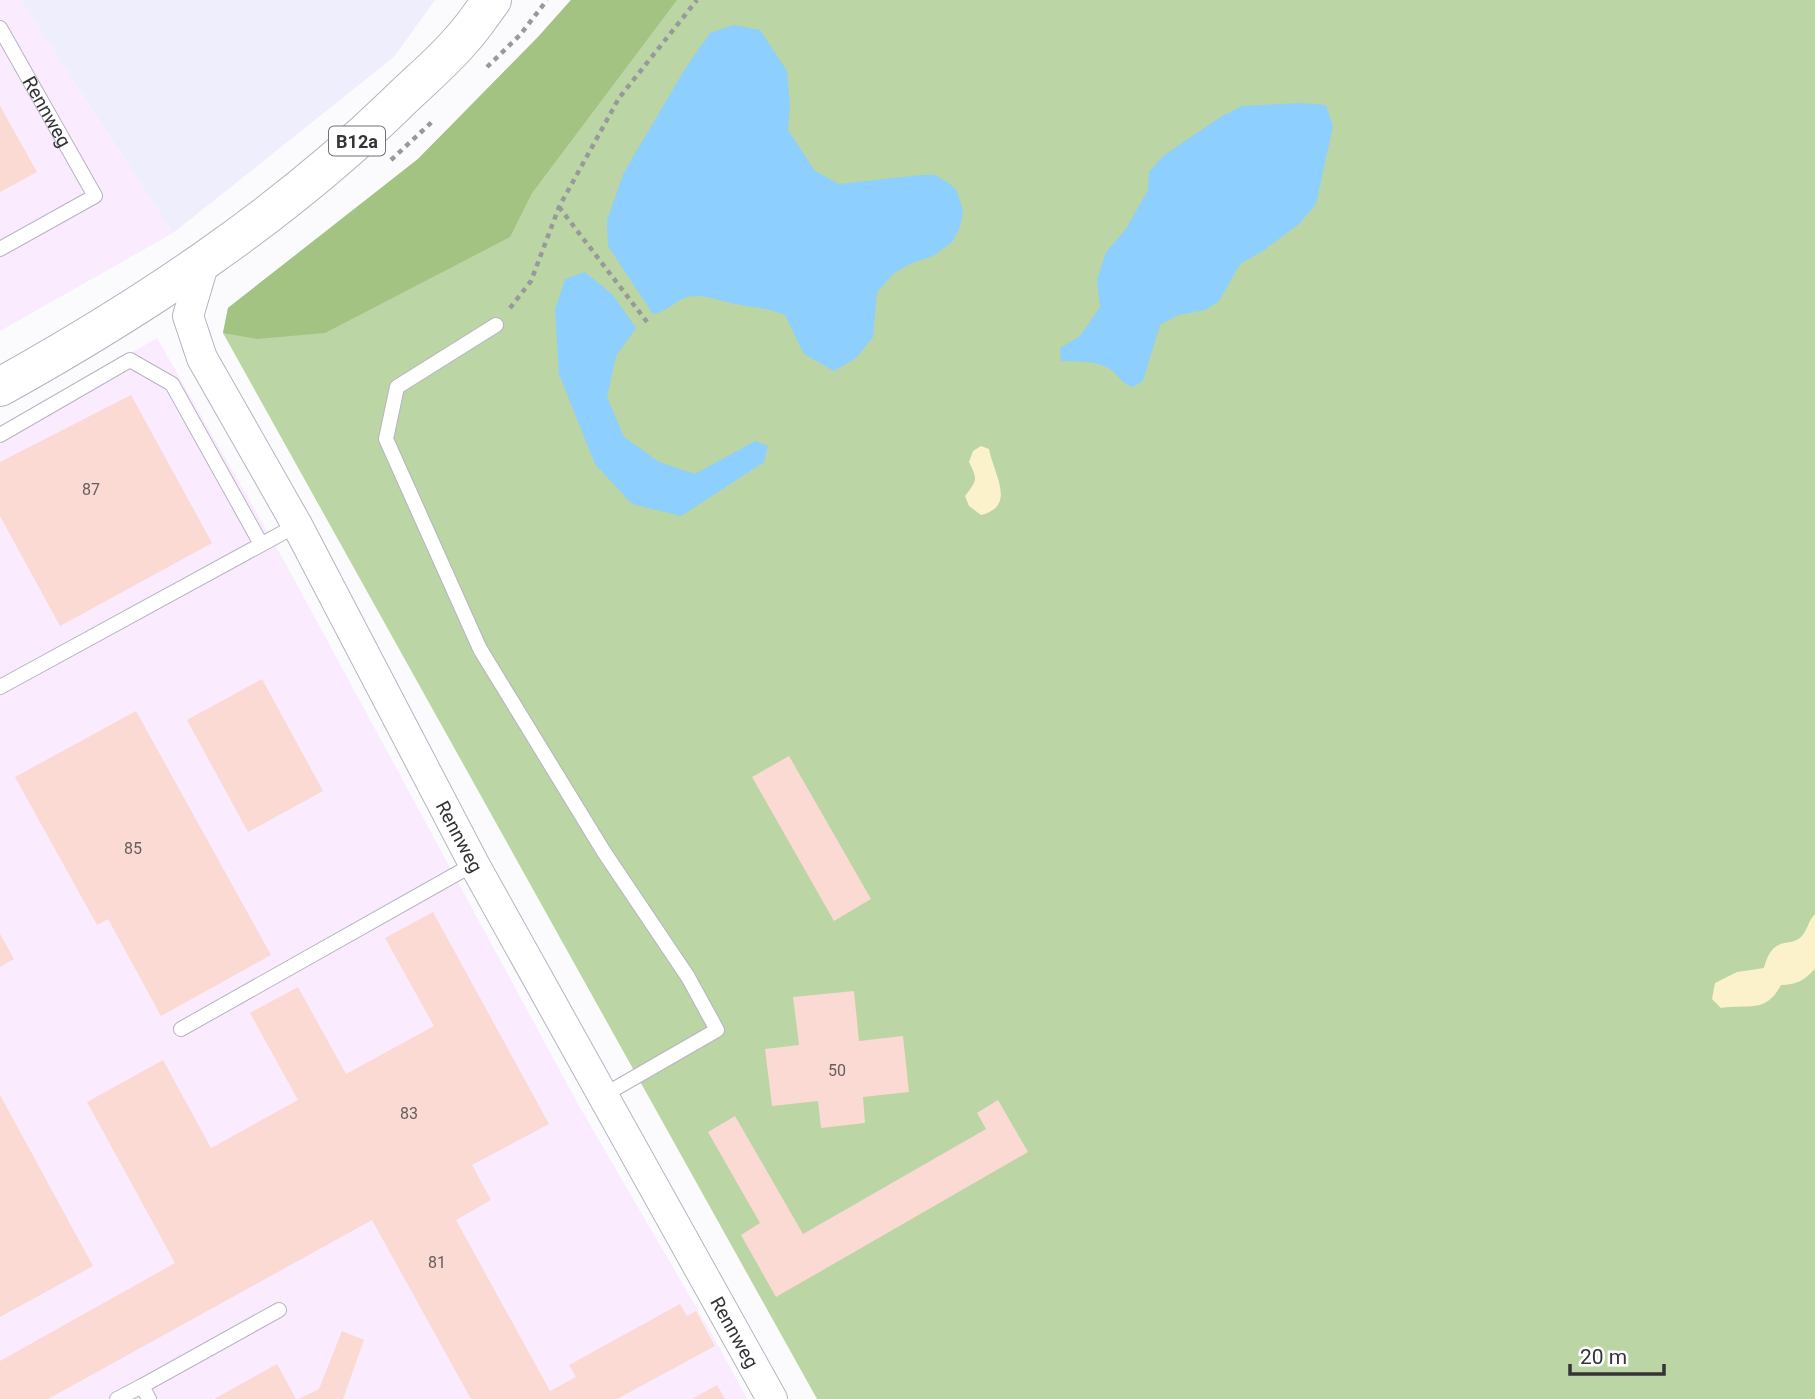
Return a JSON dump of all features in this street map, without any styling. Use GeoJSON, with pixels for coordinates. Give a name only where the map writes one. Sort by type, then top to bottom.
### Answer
{"type":"FeatureCollection","features":[{"type":"Feature","properties":{"kind":"main road","name":"B12a"},"geometry":{"type":"LineString","coordinates":[[0,387],[86,339],[204,262],[264,218],[354,145],[463,39],[492,0]]}},
{"type":"Feature","properties":{"kind":"street","name":"Rennweg"},"geometry":{"type":"LineString","coordinates":[[204,262],[188,316],[202,358],[297,525],[474,864],[772,1399]]}},
{"type":"Feature","properties":{"kind":"lane","name":"Rennweg"},"geometry":{"type":"LineString","coordinates":[[0,28],[95,196],[0,249]]}},
{"type":"Feature","properties":{"kind":"lane"},"geometry":{"type":"LineString","coordinates":[[496,325],[397,387],[386,439],[480,649],[604,852],[688,977],[717,1030],[604,1095]]}},
{"type":"Feature","properties":{"kind":"lane"},"geometry":{"type":"LineString","coordinates":[[0,435],[130,360],[172,384],[261,544]]}},
{"type":"Feature","properties":{"kind":"lane"},"geometry":{"type":"LineString","coordinates":[[0,687],[297,525]]}},
{"type":"Feature","properties":{"kind":"lane"},"geometry":{"type":"LineString","coordinates":[[181,1029],[474,864]]}},
{"type":"Feature","properties":{"kind":"lane"},"geometry":{"type":"LineString","coordinates":[[117,1399],[146,1392],[279,1310]]}},
{"type":"Feature","properties":{"kind":"path"},"geometry":{"type":"LineString","coordinates":[[496,325],[531,281],[559,207],[619,98],[697,0]]}},
{"type":"Feature","properties":{"kind":"path"},"geometry":{"type":"LineString","coordinates":[[559,207],[648,323]]}},
{"type":"Feature","properties":{"kind":"shaded area"},"geometry":{"type":"Polygon","coordinates":[[[0,0],[21,0],[173,233],[0,331],[0,0]]]}},
{"type":"Feature","properties":{"kind":"shaded area"},"geometry":{"type":"Polygon","coordinates":[[[21,0],[435,0],[394,57],[173,233],[21,0]]]}},
{"type":"Feature","properties":{"kind":"shaded area"},"geometry":{"type":"Polygon","coordinates":[[[157,338],[288,568],[578,1104],[747,1399],[0,1399],[0,428],[157,338]]]}},
{"type":"Feature","properties":{"kind":"green space"},"geometry":{"type":"Polygon","coordinates":[[[571,0],[1815,0],[1815,1399],[817,1399],[223,333],[228,308],[418,159],[571,0]]]}},
{"type":"Feature","properties":{"kind":"green space"},"geometry":{"type":"Polygon","coordinates":[[[571,0],[677,0],[532,193],[510,237],[325,333],[257,339],[223,333],[228,308],[418,159],[571,0]]]}},
{"type":"Feature","properties":{"kind":"sand"},"geometry":{"type":"Polygon","coordinates":[[[981,446],[989,449],[1001,497],[992,511],[981,515],[969,506],[965,496],[975,480],[969,462],[973,451],[981,446]]]}},
{"type":"Feature","properties":{"kind":"sand"},"geometry":{"type":"Polygon","coordinates":[[[1815,914],[1815,969],[1807,976],[1796,983],[1781,985],[1769,1000],[1756,1006],[1721,1008],[1712,999],[1715,983],[1737,972],[1764,968],[1773,949],[1800,938],[1815,914]]]}},
{"type":"Feature","properties":{"kind":"water"},"geometry":{"type":"Polygon","coordinates":[[[733,25],[760,30],[787,71],[790,105],[788,130],[815,171],[839,184],[935,175],[957,191],[963,211],[960,227],[953,241],[933,256],[894,273],[877,292],[873,337],[856,358],[834,371],[804,354],[785,315],[767,309],[694,296],[683,298],[653,314],[608,246],[607,220],[624,172],[685,69],[710,33],[733,25]]]}},
{"type":"Feature","properties":{"kind":"water"},"geometry":{"type":"Polygon","coordinates":[[[1300,103],[1326,105],[1333,126],[1316,204],[1299,224],[1240,264],[1219,301],[1205,310],[1178,315],[1160,325],[1143,381],[1133,387],[1106,367],[1087,362],[1061,361],[1060,348],[1080,336],[1100,307],[1097,280],[1106,252],[1126,229],[1148,190],[1149,172],[1163,156],[1222,116],[1242,106],[1300,103]]]}},
{"type":"Feature","properties":{"kind":"water"},"geometry":{"type":"Polygon","coordinates":[[[585,272],[613,295],[636,328],[616,356],[607,397],[624,437],[659,462],[695,474],[755,441],[768,446],[764,462],[681,516],[632,504],[595,464],[559,374],[555,310],[565,279],[585,272]]]}},
{"type":"Feature","properties":{"kind":"building"},"geometry":{"type":"Polygon","coordinates":[[[0,106],[37,172],[0,192],[0,106]]]}},
{"type":"Feature","properties":{"kind":"building"},"geometry":{"type":"Polygon","coordinates":[[[131,395],[212,543],[60,626],[0,516],[0,462],[131,395]]]}},
{"type":"Feature","properties":{"kind":"building"},"geometry":{"type":"Polygon","coordinates":[[[262,679],[323,791],[248,832],[187,720],[262,679]]]}},
{"type":"Feature","properties":{"kind":"building"},"geometry":{"type":"Polygon","coordinates":[[[136,711],[271,955],[161,1016],[108,919],[97,925],[15,777],[136,711]]]}},
{"type":"Feature","properties":{"kind":"building"},"geometry":{"type":"Polygon","coordinates":[[[789,756],[871,899],[834,921],[752,777],[789,756]]]}},
{"type":"Feature","properties":{"kind":"building"},"geometry":{"type":"Polygon","coordinates":[[[433,912],[549,1124],[472,1165],[491,1200],[456,1220],[550,1391],[576,1377],[569,1365],[680,1304],[687,1316],[696,1311],[715,1346],[617,1399],[471,1399],[372,1220],[48,1399],[0,1399],[0,1361],[175,1263],[87,1102],[163,1060],[211,1148],[298,1100],[250,1013],[298,987],[346,1074],[434,1026],[385,938],[433,912]]]}},
{"type":"Feature","properties":{"kind":"building"},"geometry":{"type":"Polygon","coordinates":[[[0,934],[14,959],[0,967],[0,934]]]}},
{"type":"Feature","properties":{"kind":"building"},"geometry":{"type":"Polygon","coordinates":[[[854,991],[859,1041],[903,1036],[909,1092],[863,1097],[865,1123],[821,1128],[818,1101],[772,1106],[765,1049],[799,1045],[793,997],[854,991]]]}},
{"type":"Feature","properties":{"kind":"building"},"geometry":{"type":"Polygon","coordinates":[[[0,1095],[93,1266],[0,1317],[0,1095]]]}},
{"type":"Feature","properties":{"kind":"building"},"geometry":{"type":"Polygon","coordinates":[[[998,1100],[1028,1152],[776,1297],[741,1235],[760,1223],[708,1132],[735,1116],[803,1234],[986,1129],[977,1113],[998,1100]]]}},
{"type":"Feature","properties":{"kind":"building"},"geometry":{"type":"Polygon","coordinates":[[[342,1331],[364,1340],[343,1399],[299,1399],[319,1389],[342,1331]]]}},
{"type":"Feature","properties":{"kind":"building"},"geometry":{"type":"Polygon","coordinates":[[[277,1364],[296,1399],[214,1399],[277,1364]]]}},
{"type":"Feature","properties":{"kind":"building"},"geometry":{"type":"Polygon","coordinates":[[[717,1385],[725,1399],[692,1399],[717,1385]]]}}]}
